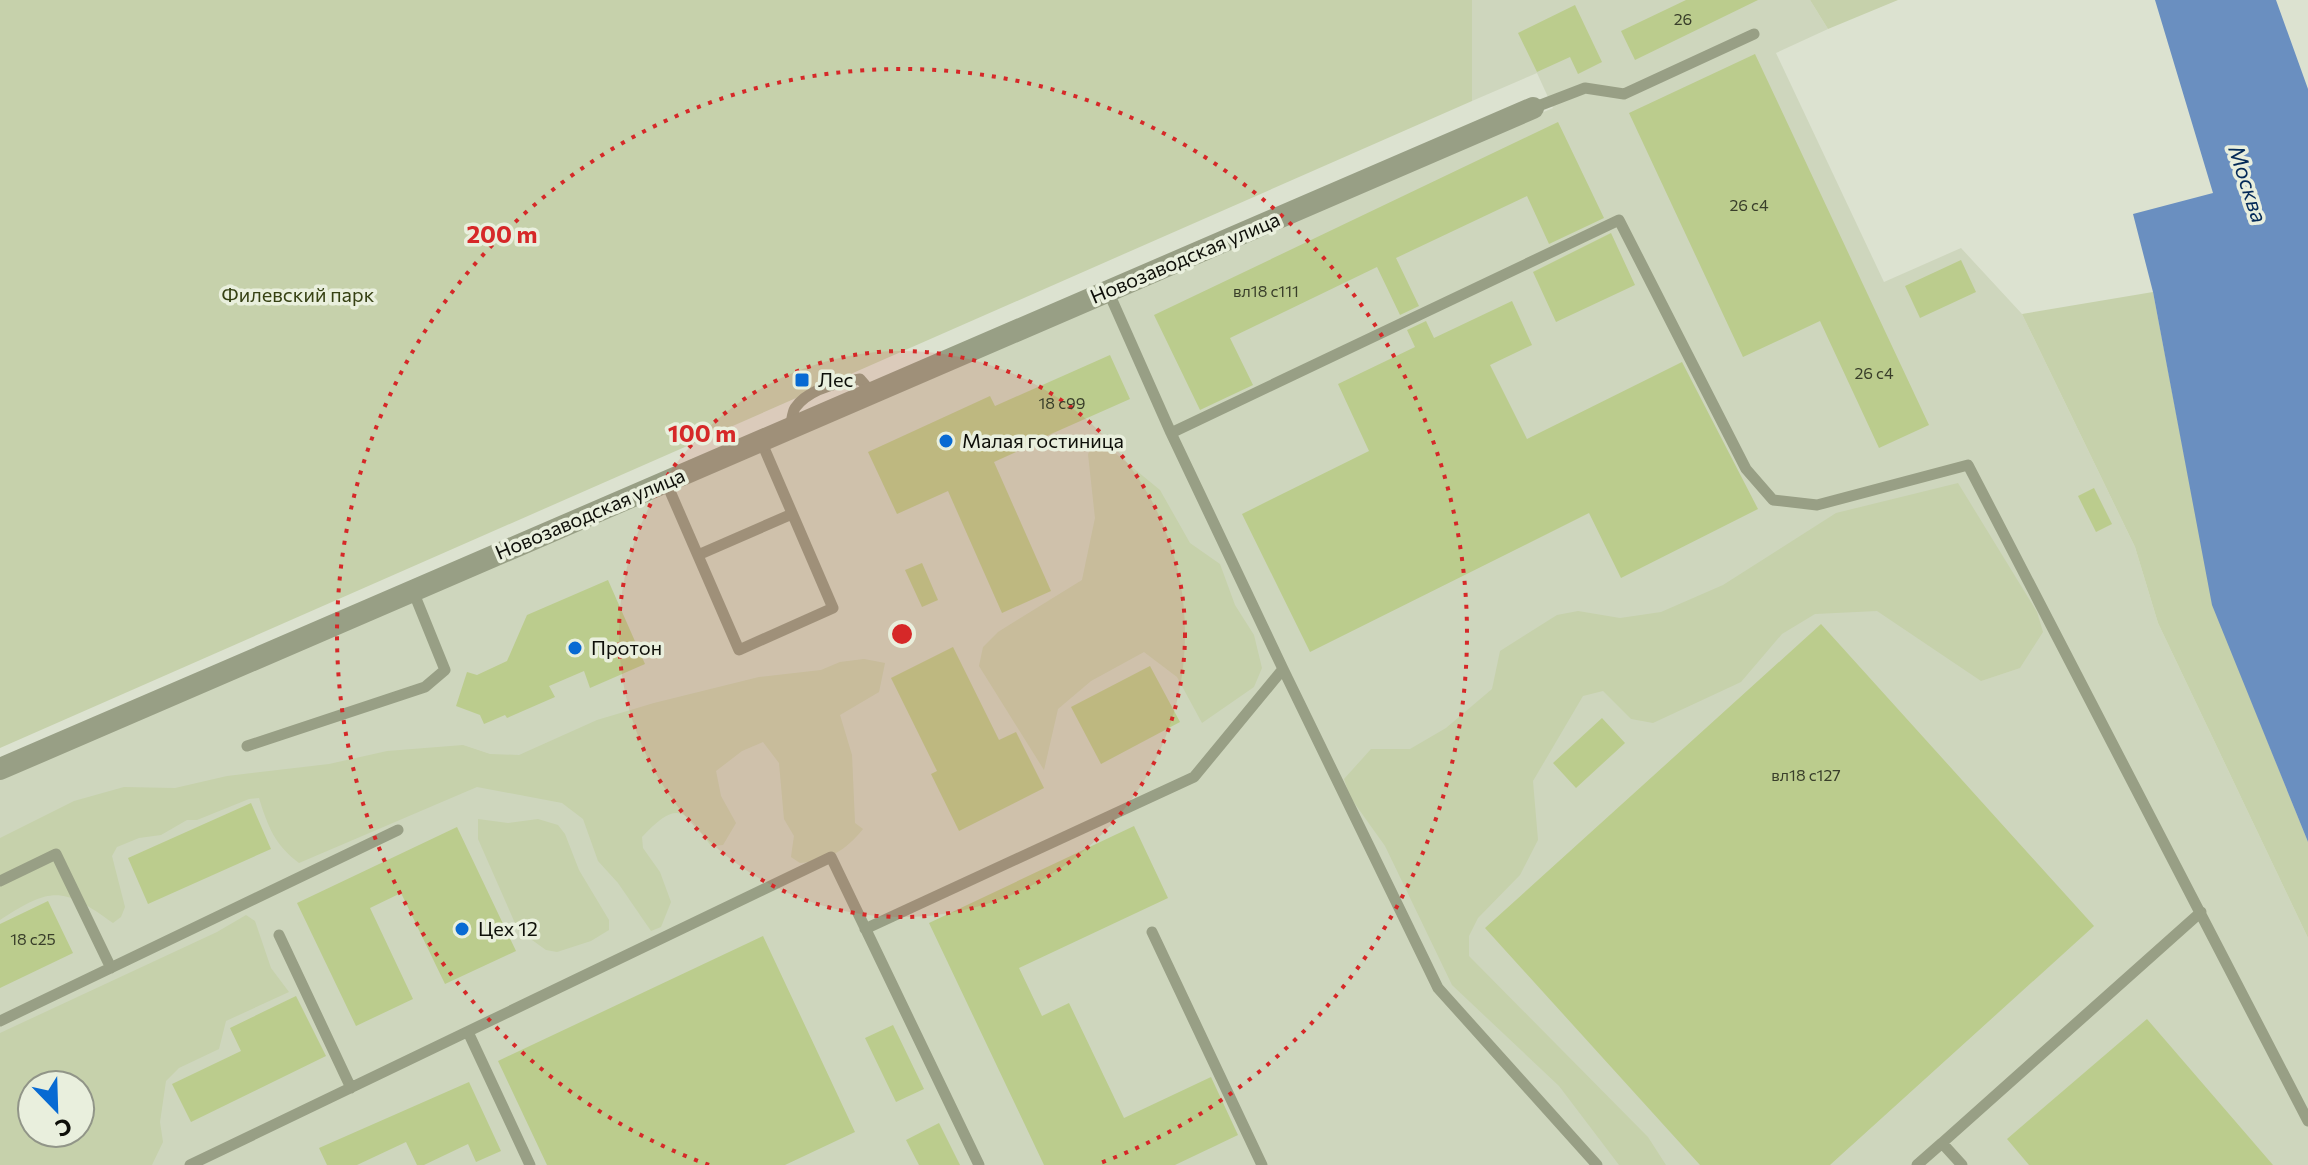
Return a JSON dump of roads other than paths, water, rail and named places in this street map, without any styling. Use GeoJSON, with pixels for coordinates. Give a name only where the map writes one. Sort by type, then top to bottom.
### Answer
{"type":"FeatureCollection","features":[{"type":"Feature","properties":{"kind":"street","name":"Новозаводская улица"},"geometry":{"type":"LineString","coordinates":[[0,769],[1533,108]]}},
{"type":"Feature","properties":{"kind":"lane"},"geometry":{"type":"LineString","coordinates":[[1533,108],[1585,88],[1624,94],[1754,34]]}},
{"type":"Feature","properties":{"kind":"lane"},"geometry":{"type":"LineString","coordinates":[[1171,433],[1619,220],[1746,469],[1773,500],[1817,505],[1968,465],[2308,1121]]}},
{"type":"Feature","properties":{"kind":"lane"},"geometry":{"type":"LineString","coordinates":[[1108,291],[1171,433],[1438,988],[1597,1165]]}},
{"type":"Feature","properties":{"kind":"lane"},"geometry":{"type":"LineString","coordinates":[[666,482],[739,650],[833,608],[761,441]]}},
{"type":"Feature","properties":{"kind":"lane"},"geometry":{"type":"LineString","coordinates":[[698,555],[792,514]]}},
{"type":"Feature","properties":{"kind":"lane"},"geometry":{"type":"LineString","coordinates":[[247,746],[425,687],[445,670],[413,591]]}},
{"type":"Feature","properties":{"kind":"lane"},"geometry":{"type":"LineString","coordinates":[[865,929],[1194,777],[1283,669]]}},
{"type":"Feature","properties":{"kind":"lane"},"geometry":{"type":"LineString","coordinates":[[0,1021],[398,830]]}},
{"type":"Feature","properties":{"kind":"lane"},"geometry":{"type":"LineString","coordinates":[[0,881],[56,854],[111,968]]}},
{"type":"Feature","properties":{"kind":"lane"},"geometry":{"type":"LineString","coordinates":[[190,1165],[831,857],[979,1165]]}},
{"type":"Feature","properties":{"kind":"lane"},"geometry":{"type":"LineString","coordinates":[[1917,1165],[2201,912]]}},
{"type":"Feature","properties":{"kind":"lane"},"geometry":{"type":"LineString","coordinates":[[1152,932],[1262,1165]]}},
{"type":"Feature","properties":{"kind":"lane"},"geometry":{"type":"LineString","coordinates":[[279,935],[351,1088]]}},
{"type":"Feature","properties":{"kind":"lane"},"geometry":{"type":"LineString","coordinates":[[468,1032],[530,1165]]}},
{"type":"Feature","properties":{"kind":"lane"},"geometry":{"type":"LineString","coordinates":[[1942,1143],[1962,1165]]}},
{"type":"Feature","properties":{"kind":"water","name":"Москва"},"geometry":{"type":"Polygon","coordinates":[[[2155,0],[2276,0],[2308,89],[2308,842],[2212,605],[2153,292],[2133,214],[2213,193],[2155,0]]]}},
{"type":"Feature","properties":{"kind":"place","name":"Лес"},"geometry":{"type":"Point","coordinates":[802,380]}},
{"type":"Feature","properties":{"kind":"place","name":"Малая гостиница"},"geometry":{"type":"Point","coordinates":[946,441]}},
{"type":"Feature","properties":{"kind":"place","name":"Протон"},"geometry":{"type":"Point","coordinates":[575,648]}},
{"type":"Feature","properties":{"kind":"place","name":"Цех 12"},"geometry":{"type":"Point","coordinates":[462,929]}},
{"type":"Feature","properties":{"kind":"park label","name":"Филевский парк"},"geometry":{"type":"Point","coordinates":[298,295]}}]}
